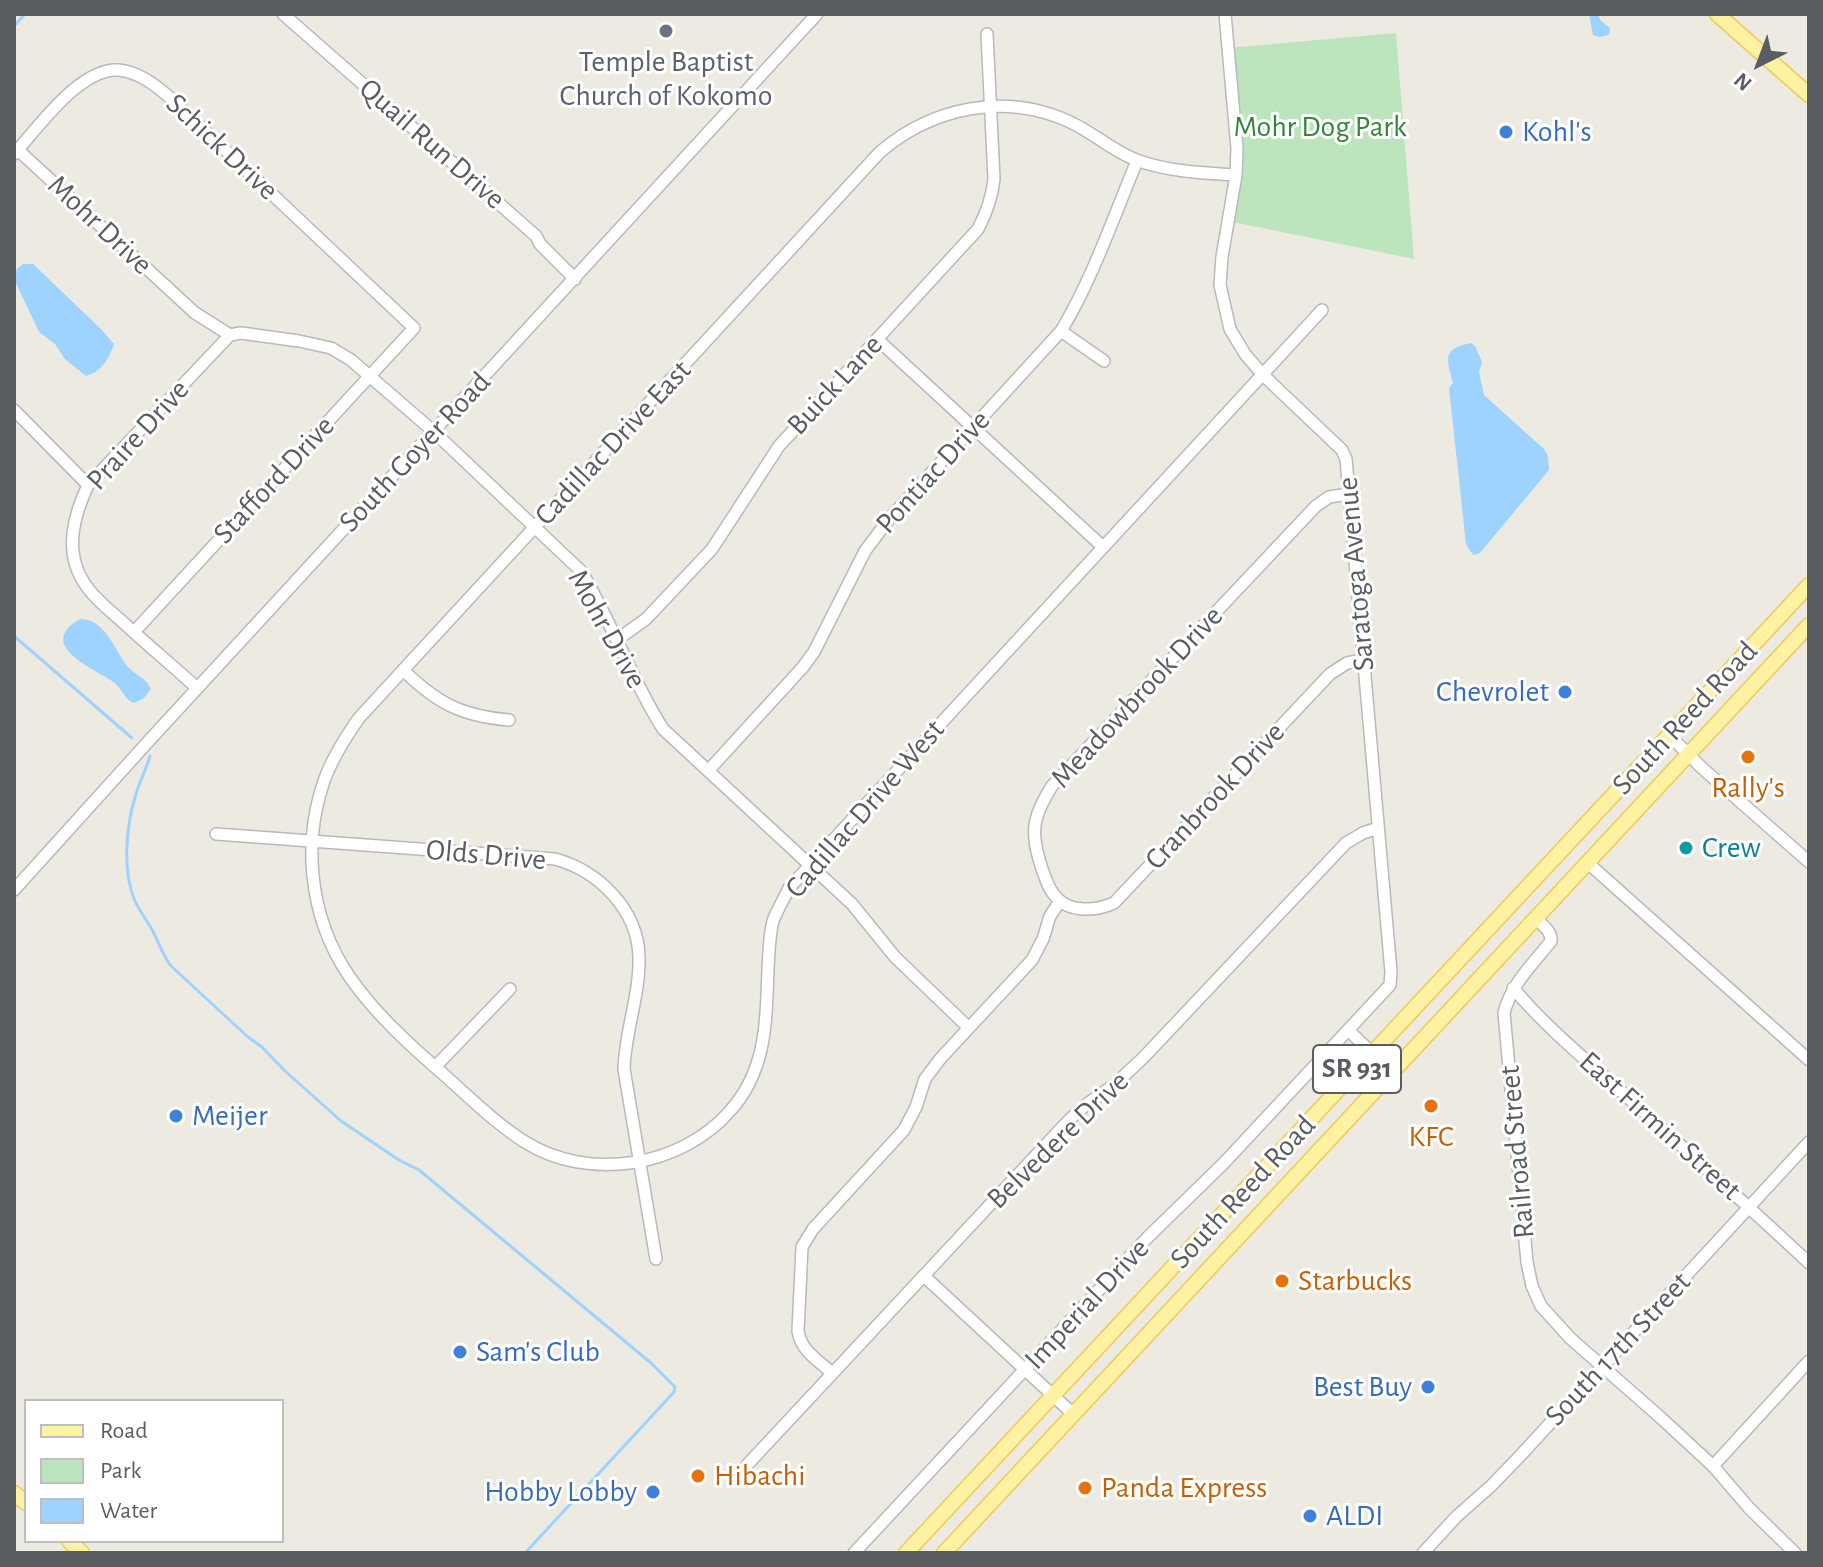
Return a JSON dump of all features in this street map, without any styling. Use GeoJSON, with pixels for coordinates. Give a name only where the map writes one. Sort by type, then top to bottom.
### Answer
{"type":"FeatureCollection","features":[{"type":"Feature","properties":{"kind":"main road"},"geometry":{"type":"LineString","coordinates":[[1717,14],[1809,95]]}},
{"type":"Feature","properties":{"kind":"main road","name":"South Reed Road"},"geometry":{"type":"LineString","coordinates":[[906,1553],[1809,585]]}},
{"type":"Feature","properties":{"kind":"main road","name":"South Reed Road"},"geometry":{"type":"LineString","coordinates":[[944,1553],[1809,625]]}},
{"type":"Feature","properties":{"kind":"street","name":"Quail Run Drive"},"geometry":{"type":"LineString","coordinates":[[283,14],[536,236],[540,244],[575,279]]}},
{"type":"Feature","properties":{"kind":"street","name":"South Goyer Road"},"geometry":{"type":"LineString","coordinates":[[14,890],[817,14]]}},
{"type":"Feature","properties":{"kind":"street","name":"Saratoga Avenue"},"geometry":{"type":"LineString","coordinates":[[1225,14],[1237,148],[1220,285],[1230,329],[1245,354],[1342,450],[1346,459],[1391,972],[1387,988]]}},
{"type":"Feature","properties":{"kind":"street","name":"Buick Lane"},"geometry":{"type":"LineString","coordinates":[[617,638],[646,619],[712,549],[779,446],[978,229],[986,215],[994,179],[987,34]]}},
{"type":"Feature","properties":{"kind":"street","name":"Schick Drive"},"geometry":{"type":"LineString","coordinates":[[16,152],[80,83],[101,73],[117,70],[150,81],[414,328]]}},
{"type":"Feature","properties":{"kind":"street","name":"Cadillac Drive East"},"geometry":{"type":"LineString","coordinates":[[435,1067],[357,987],[336,955],[320,918],[313,880],[311,841],[314,820],[324,781],[341,744],[359,718],[893,141],[921,124],[954,112],[1002,106],[1036,111],[1069,121],[1137,161],[1176,171],[1236,175]]}},
{"type":"Feature","properties":{"kind":"street","name":"Mohr Drive"},"geometry":{"type":"LineString","coordinates":[[16,152],[195,313],[230,335],[241,333],[331,348],[351,360],[433,431],[581,571],[598,598],[648,705],[663,729],[852,904],[895,957],[969,1028]]}},
{"type":"Feature","properties":{"kind":"street","name":"Pontiac Drive"},"geometry":{"type":"LineString","coordinates":[[708,771],[814,652],[865,551],[889,519],[1061,331],[1089,278],[1137,161]]}},
{"type":"Feature","properties":{"kind":"street","name":"Cadillac Drive West"},"geometry":{"type":"LineString","coordinates":[[435,1067],[501,1125],[528,1144],[570,1160],[600,1164],[640,1162],[674,1152],[700,1138],[730,1112],[758,1063],[765,1034],[773,920],[789,888],[1322,310]]}},
{"type":"Feature","properties":{"kind":"street","name":"Stafford Drive"},"geometry":{"type":"LineString","coordinates":[[134,632],[414,328]]}},
{"type":"Feature","properties":{"kind":"street"},"geometry":{"type":"LineString","coordinates":[[1061,331],[1104,361]]}},
{"type":"Feature","properties":{"kind":"street","name":"Praire Drive"},"geometry":{"type":"LineString","coordinates":[[197,688],[99,601],[82,580],[74,557],[72,530],[88,485],[230,335]]}},
{"type":"Feature","properties":{"kind":"street"},"geometry":{"type":"LineString","coordinates":[[877,339],[1103,547]]}},
{"type":"Feature","properties":{"kind":"street"},"geometry":{"type":"LineString","coordinates":[[14,410],[88,485]]}},
{"type":"Feature","properties":{"kind":"street","name":"Meadowbrook Drive"},"geometry":{"type":"LineString","coordinates":[[1060,901],[1048,886],[1036,853],[1035,823],[1041,804],[1052,786],[1316,506],[1329,497],[1348,494]]}},
{"type":"Feature","properties":{"kind":"street","name":"Cranbrook Drive"},"geometry":{"type":"LineString","coordinates":[[1060,901],[1089,910],[1114,903],[1330,674],[1347,663],[1363,660]]}},
{"type":"Feature","properties":{"kind":"street"},"geometry":{"type":"LineString","coordinates":[[403,670],[431,695],[455,709],[482,718],[509,720]]}},
{"type":"Feature","properties":{"kind":"street"},"geometry":{"type":"LineString","coordinates":[[1669,735],[1809,862]]}},
{"type":"Feature","properties":{"kind":"street","name":"Belvedere Drive"},"geometry":{"type":"LineString","coordinates":[[747,1465],[1036,1154],[1079,1112],[1143,1058],[1346,843],[1378,828]]}},
{"type":"Feature","properties":{"kind":"street","name":"Olds Drive"},"geometry":{"type":"LineString","coordinates":[[216,834],[555,859],[571,863],[614,894],[634,931],[639,956],[624,1069],[656,1259]]}},
{"type":"Feature","properties":{"kind":"street"},"geometry":{"type":"LineString","coordinates":[[1588,863],[1809,1060]]}},
{"type":"Feature","properties":{"kind":"street"},"geometry":{"type":"LineString","coordinates":[[832,1373],[805,1349],[799,1339],[802,1247],[813,1229],[904,1130],[925,1079],[940,1059],[1032,960],[1050,916],[1060,901]]}},
{"type":"Feature","properties":{"kind":"street"},"geometry":{"type":"LineString","coordinates":[[1513,988],[1551,941],[1548,930],[1536,919]]}},
{"type":"Feature","properties":{"kind":"street","name":"Imperial Drive"},"geometry":{"type":"LineString","coordinates":[[854,1553],[1149,1236],[1223,1164],[1387,988]]}},
{"type":"Feature","properties":{"kind":"street","name":"East Firmin Street"},"geometry":{"type":"LineString","coordinates":[[1513,988],[1564,1040],[1750,1206],[1809,1263]]}},
{"type":"Feature","properties":{"kind":"street","name":"Railroad Street"},"geometry":{"type":"LineString","coordinates":[[1513,988],[1504,1013],[1519,1189],[1532,1286],[1547,1313],[1570,1338],[1713,1466],[1749,1508],[1795,1553]]}},
{"type":"Feature","properties":{"kind":"street"},"geometry":{"type":"LineString","coordinates":[[435,1067],[510,989]]}},
{"type":"Feature","properties":{"kind":"street"},"geometry":{"type":"LineString","coordinates":[[1348,1030],[1372,1053]]}},
{"type":"Feature","properties":{"kind":"street","name":"South 17th Street"},"geometry":{"type":"LineString","coordinates":[[1423,1553],[1456,1517],[1491,1486],[1809,1142]]}},
{"type":"Feature","properties":{"kind":"street"},"geometry":{"type":"LineString","coordinates":[[924,1276],[1073,1414]]}},
{"type":"Feature","properties":{"kind":"street"},"geometry":{"type":"LineString","coordinates":[[1713,1466],[1809,1361]]}},
{"type":"Feature","properties":{"kind":"green space","name":"Mohr Dog Park"},"geometry":{"type":"Polygon","coordinates":[[[1396,33],[1414,259],[1228,221],[1236,175],[1228,48],[1396,33]]]}},
{"type":"Feature","properties":{"kind":"water"},"geometry":{"type":"Polygon","coordinates":[[[1589,14],[1598,14],[1610,28],[1609,35],[1593,35],[1589,14]]]}},
{"type":"Feature","properties":{"kind":"water"},"geometry":{"type":"Polygon","coordinates":[[[23,264],[33,264],[114,344],[107,360],[96,371],[86,376],[39,332],[14,279],[17,269],[23,264]]]}},
{"type":"Feature","properties":{"kind":"water"},"geometry":{"type":"Polygon","coordinates":[[[1471,343],[1482,362],[1479,372],[1484,395],[1544,449],[1549,470],[1480,553],[1474,555],[1466,544],[1449,388],[1453,383],[1448,361],[1455,348],[1471,343]]]}},
{"type":"Feature","properties":{"kind":"water"},"geometry":{"type":"Polygon","coordinates":[[[80,619],[89,620],[103,630],[128,667],[146,682],[151,689],[144,698],[134,703],[130,701],[115,684],[82,663],[65,647],[63,638],[80,619]]]}},
{"type":"Feature","properties":{"kind":"waterway"},"geometry":{"type":"LineString","coordinates":[[14,26],[25,14]]}},
{"type":"Feature","properties":{"kind":"waterway"},"geometry":{"type":"LineString","coordinates":[[14,636],[132,738]]}},
{"type":"Feature","properties":{"kind":"waterway"},"geometry":{"type":"LineString","coordinates":[[150,756],[129,822],[128,876],[135,901],[171,966],[341,1121],[419,1170],[651,1363],[675,1387],[674,1392],[525,1553]]}},
{"type":"Feature","properties":{"kind":"place","name":"Temple Baptist Church of Kokomo"},"geometry":{"type":"Point","coordinates":[666,31]}},
{"type":"Feature","properties":{"kind":"place","name":"Kohl's"},"geometry":{"type":"Point","coordinates":[1506,132]}},
{"type":"Feature","properties":{"kind":"place","name":"Chevrolet"},"geometry":{"type":"Point","coordinates":[1565,692]}},
{"type":"Feature","properties":{"kind":"place","name":"Rally's"},"geometry":{"type":"Point","coordinates":[1748,757]}},
{"type":"Feature","properties":{"kind":"place","name":"Crew"},"geometry":{"type":"Point","coordinates":[1686,848]}},
{"type":"Feature","properties":{"kind":"place","name":"KFC"},"geometry":{"type":"Point","coordinates":[1431,1106]}},
{"type":"Feature","properties":{"kind":"place","name":"Meijer"},"geometry":{"type":"Point","coordinates":[176,1116]}},
{"type":"Feature","properties":{"kind":"place","name":"Starbucks"},"geometry":{"type":"Point","coordinates":[1282,1281]}},
{"type":"Feature","properties":{"kind":"place","name":"Sam's Club"},"geometry":{"type":"Point","coordinates":[460,1352]}},
{"type":"Feature","properties":{"kind":"place","name":"Best Buy"},"geometry":{"type":"Point","coordinates":[1428,1387]}},
{"type":"Feature","properties":{"kind":"place","name":"Hibachi"},"geometry":{"type":"Point","coordinates":[698,1476]}},
{"type":"Feature","properties":{"kind":"place","name":"Panda Express"},"geometry":{"type":"Point","coordinates":[1085,1488]}},
{"type":"Feature","properties":{"kind":"place","name":"Hobby Lobby"},"geometry":{"type":"Point","coordinates":[653,1492]}},
{"type":"Feature","properties":{"kind":"place","name":"ALDI"},"geometry":{"type":"Point","coordinates":[1310,1516]}}]}
